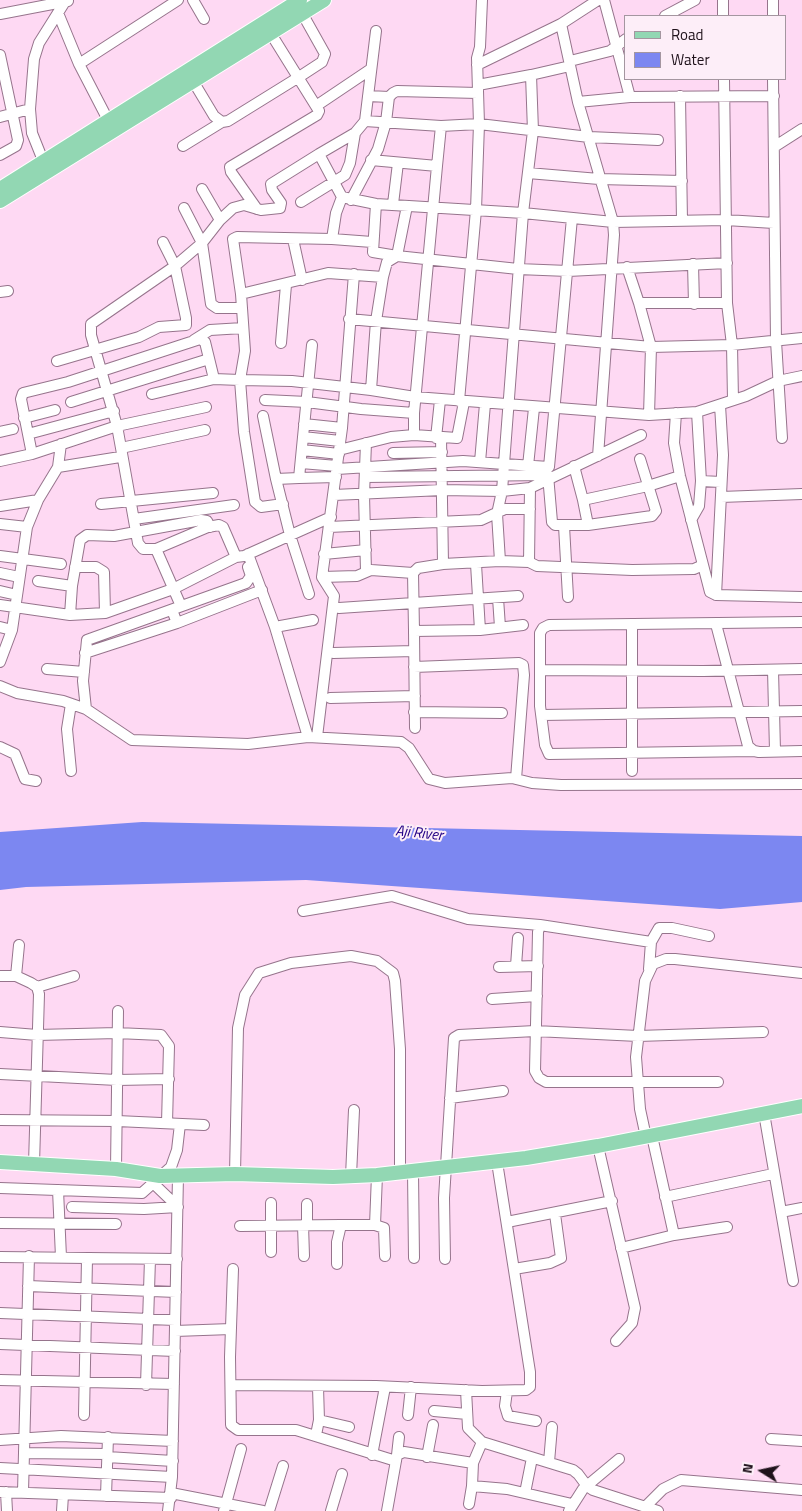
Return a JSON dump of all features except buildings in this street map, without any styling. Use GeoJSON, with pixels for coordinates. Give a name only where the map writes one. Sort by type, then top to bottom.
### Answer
{"type":"FeatureCollection","features":[{"type":"Feature","properties":{"kind":"main road"},"geometry":{"type":"LineString","coordinates":[[0,189],[45,166],[193,81],[301,7],[324,0]]}},
{"type":"Feature","properties":{"kind":"main road"},"geometry":{"type":"LineString","coordinates":[[0,200],[108,120],[207,57],[268,28]]}},
{"type":"Feature","properties":{"kind":"main road"},"geometry":{"type":"LineString","coordinates":[[0,1162],[116,1169],[157,1180],[178,1176],[230,1174],[377,1176],[497,1162],[598,1146],[802,1106]]}},
{"type":"Feature","properties":{"kind":"street"},"geometry":{"type":"LineString","coordinates":[[45,166],[32,133],[30,109],[36,51],[67,0]]}},
{"type":"Feature","properties":{"kind":"street"},"geometry":{"type":"LineString","coordinates":[[0,14],[67,0]]}},
{"type":"Feature","properties":{"kind":"street"},"geometry":{"type":"LineString","coordinates":[[79,64],[178,0]]}},
{"type":"Feature","properties":{"kind":"street"},"geometry":{"type":"LineString","coordinates":[[193,0],[204,18]]}},
{"type":"Feature","properties":{"kind":"street"},"geometry":{"type":"LineString","coordinates":[[302,450],[339,448],[414,435],[457,438],[462,402],[465,330],[476,210],[479,124],[475,47],[476,0]]}},
{"type":"Feature","properties":{"kind":"street"},"geometry":{"type":"LineString","coordinates":[[477,62],[480,47],[482,0]]}},
{"type":"Feature","properties":{"kind":"street"},"geometry":{"type":"LineString","coordinates":[[477,62],[561,24],[598,0]]}},
{"type":"Feature","properties":{"kind":"street"},"geometry":{"type":"LineString","coordinates":[[604,0],[621,42],[623,56]]}},
{"type":"Feature","properties":{"kind":"street"},"geometry":{"type":"LineString","coordinates":[[667,15],[695,0]]}},
{"type":"Feature","properties":{"kind":"street"},"geometry":{"type":"LineString","coordinates":[[723,0],[723,15]]}},
{"type":"Feature","properties":{"kind":"street"},"geometry":{"type":"LineString","coordinates":[[772,0],[773,15]]}},
{"type":"Feature","properties":{"kind":"street"},"geometry":{"type":"LineString","coordinates":[[183,146],[222,122],[228,121],[322,62],[325,54],[301,7]]}},
{"type":"Feature","properties":{"kind":"street"},"geometry":{"type":"LineString","coordinates":[[58,13],[79,64],[108,120]]}},
{"type":"Feature","properties":{"kind":"street"},"geometry":{"type":"LineString","coordinates":[[561,24],[578,102],[613,222],[612,269],[598,456]]}},
{"type":"Feature","properties":{"kind":"street"},"geometry":{"type":"LineString","coordinates":[[257,209],[231,172],[230,167],[317,116],[319,111],[268,28]]}},
{"type":"Feature","properties":{"kind":"street"},"geometry":{"type":"LineString","coordinates":[[312,737],[262,590],[243,555],[223,527],[218,525],[210,527],[156,549],[140,546],[114,412],[91,335],[91,324],[175,266],[202,243],[220,220],[237,206],[244,205],[257,209],[280,208],[281,203],[272,190],[271,184],[355,133],[365,121],[376,31]]}},
{"type":"Feature","properties":{"kind":"street"},"geometry":{"type":"LineString","coordinates":[[368,96],[389,97],[398,91],[478,89],[570,64],[605,52],[621,42]]}},
{"type":"Feature","properties":{"kind":"street"},"geometry":{"type":"LineString","coordinates":[[0,55],[18,143],[0,154]]}},
{"type":"Feature","properties":{"kind":"street"},"geometry":{"type":"LineString","coordinates":[[316,106],[371,70]]}},
{"type":"Feature","properties":{"kind":"street"},"geometry":{"type":"LineString","coordinates":[[500,561],[497,514],[504,469],[522,213],[533,131],[531,75]]}},
{"type":"Feature","properties":{"kind":"street"},"geometry":{"type":"LineString","coordinates":[[627,80],[630,97]]}},
{"type":"Feature","properties":{"kind":"street"},"geometry":{"type":"LineString","coordinates":[[724,80],[727,303],[732,345],[733,400]]}},
{"type":"Feature","properties":{"kind":"street"},"geometry":{"type":"LineString","coordinates":[[773,80],[776,341],[782,438]]}},
{"type":"Feature","properties":{"kind":"street"},"geometry":{"type":"LineString","coordinates":[[193,81],[214,116],[222,122]]}},
{"type":"Feature","properties":{"kind":"street"},"geometry":{"type":"LineString","coordinates":[[680,96],[682,221]]}},
{"type":"Feature","properties":{"kind":"street"},"geometry":{"type":"LineString","coordinates":[[578,102],[630,97],[774,96]]}},
{"type":"Feature","properties":{"kind":"street"},"geometry":{"type":"LineString","coordinates":[[332,238],[336,213],[378,148],[386,122],[389,97]]}},
{"type":"Feature","properties":{"kind":"street"},"geometry":{"type":"LineString","coordinates":[[0,117],[30,109]]}},
{"type":"Feature","properties":{"kind":"street"},"geometry":{"type":"LineString","coordinates":[[365,121],[441,126],[479,124],[589,137],[658,140]]}},
{"type":"Feature","properties":{"kind":"street"},"geometry":{"type":"LineString","coordinates":[[414,435],[415,397],[430,259],[432,208],[441,126]]}},
{"type":"Feature","properties":{"kind":"street"},"geometry":{"type":"LineString","coordinates":[[774,147],[802,129]]}},
{"type":"Feature","properties":{"kind":"street"},"geometry":{"type":"LineString","coordinates":[[301,202],[347,173],[355,133]]}},
{"type":"Feature","properties":{"kind":"street"},"geometry":{"type":"LineString","coordinates":[[319,154],[347,198],[376,204],[522,213],[613,222],[726,220],[774,223]]}},
{"type":"Feature","properties":{"kind":"street"},"geometry":{"type":"LineString","coordinates":[[371,160],[437,166]]}},
{"type":"Feature","properties":{"kind":"street"},"geometry":{"type":"LineString","coordinates":[[392,204],[398,163]]}},
{"type":"Feature","properties":{"kind":"street"},"geometry":{"type":"LineString","coordinates":[[528,173],[599,179],[682,181]]}},
{"type":"Feature","properties":{"kind":"street"},"geometry":{"type":"LineString","coordinates":[[202,189],[220,220]]}},
{"type":"Feature","properties":{"kind":"street"},"geometry":{"type":"LineString","coordinates":[[376,204],[372,242],[373,252],[397,256],[518,269],[568,271],[727,262]]}},
{"type":"Feature","properties":{"kind":"street"},"geometry":{"type":"LineString","coordinates":[[371,390],[376,321],[383,277],[387,262],[397,256],[406,206]]}},
{"type":"Feature","properties":{"kind":"street"},"geometry":{"type":"LineString","coordinates":[[184,208],[202,243],[211,304],[217,308],[241,308]]}},
{"type":"Feature","properties":{"kind":"street"},"geometry":{"type":"LineString","coordinates":[[572,218],[548,474],[552,522],[555,525],[564,526],[588,525],[655,515],[655,505],[640,458]]}},
{"type":"Feature","properties":{"kind":"street"},"geometry":{"type":"LineString","coordinates":[[283,504],[261,507],[255,502],[244,432],[240,380],[245,351],[241,294],[232,245],[233,239],[237,237],[332,238],[372,242]]}},
{"type":"Feature","properties":{"kind":"street"},"geometry":{"type":"LineString","coordinates":[[293,239],[302,280]]}},
{"type":"Feature","properties":{"kind":"street"},"geometry":{"type":"LineString","coordinates":[[57,361],[139,337],[159,327],[186,326],[175,266],[163,242]]}},
{"type":"Feature","properties":{"kind":"street"},"geometry":{"type":"LineString","coordinates":[[693,264],[694,304]]}},
{"type":"Feature","properties":{"kind":"street"},"geometry":{"type":"LineString","coordinates":[[627,267],[652,347],[649,416]]}},
{"type":"Feature","properties":{"kind":"street"},"geometry":{"type":"LineString","coordinates":[[241,294],[286,285],[328,273],[383,277]]}},
{"type":"Feature","properties":{"kind":"street"},"geometry":{"type":"LineString","coordinates":[[312,737],[334,596],[331,588],[325,584],[322,577],[342,428],[354,274]]}},
{"type":"Feature","properties":{"kind":"street"},"geometry":{"type":"LineString","coordinates":[[281,343],[286,285]]}},
{"type":"Feature","properties":{"kind":"street"},"geometry":{"type":"LineString","coordinates":[[638,303],[727,303]]}},
{"type":"Feature","properties":{"kind":"street"},"geometry":{"type":"LineString","coordinates":[[349,319],[652,347],[732,345],[802,338]]}},
{"type":"Feature","properties":{"kind":"street"},"geometry":{"type":"LineString","coordinates":[[193,341],[210,330],[243,328]]}},
{"type":"Feature","properties":{"kind":"street"},"geometry":{"type":"LineString","coordinates":[[32,454],[21,399],[23,393],[200,339],[205,342],[214,378]]}},
{"type":"Feature","properties":{"kind":"street"},"geometry":{"type":"LineString","coordinates":[[299,478],[312,345]]}},
{"type":"Feature","properties":{"kind":"street"},"geometry":{"type":"LineString","coordinates":[[71,402],[108,388],[209,359]]}},
{"type":"Feature","properties":{"kind":"street"},"geometry":{"type":"LineString","coordinates":[[152,394],[214,378],[345,387],[440,400],[534,408],[555,407],[600,410],[649,416],[697,412],[733,400],[778,381],[802,376]]}},
{"type":"Feature","properties":{"kind":"street"},"geometry":{"type":"LineString","coordinates":[[265,400],[307,402],[414,413]]}},
{"type":"Feature","properties":{"kind":"street"},"geometry":{"type":"LineString","coordinates":[[440,400],[438,437],[442,457],[443,564]]}},
{"type":"Feature","properties":{"kind":"street"},"geometry":{"type":"LineString","coordinates":[[480,462],[485,404]]}},
{"type":"Feature","properties":{"kind":"street"},"geometry":{"type":"LineString","coordinates":[[716,595],[723,455],[720,404]]}},
{"type":"Feature","properties":{"kind":"street"},"geometry":{"type":"LineString","coordinates":[[0,462],[32,454],[117,426],[206,407]]}},
{"type":"Feature","properties":{"kind":"street"},"geometry":{"type":"LineString","coordinates":[[528,466],[534,408]]}},
{"type":"Feature","properties":{"kind":"street"},"geometry":{"type":"LineString","coordinates":[[24,418],[55,410]]}},
{"type":"Feature","properties":{"kind":"street"},"geometry":{"type":"LineString","coordinates":[[28,434],[114,412]]}},
{"type":"Feature","properties":{"kind":"street"},"geometry":{"type":"LineString","coordinates":[[691,520],[699,506],[701,482],[697,412]]}},
{"type":"Feature","properties":{"kind":"street"},"geometry":{"type":"LineString","coordinates":[[676,413],[674,442],[680,476],[710,592],[716,595],[802,598]]}},
{"type":"Feature","properties":{"kind":"street"},"geometry":{"type":"LineString","coordinates":[[263,416],[290,535],[309,594]]}},
{"type":"Feature","properties":{"kind":"street"},"geometry":{"type":"LineString","coordinates":[[304,424],[342,428]]}},
{"type":"Feature","properties":{"kind":"street"},"geometry":{"type":"LineString","coordinates":[[0,432],[13,429]]}},
{"type":"Feature","properties":{"kind":"street"},"geometry":{"type":"LineString","coordinates":[[121,448],[205,430]]}},
{"type":"Feature","properties":{"kind":"street"},"geometry":{"type":"LineString","coordinates":[[334,496],[442,490],[502,491],[530,488],[548,474],[598,456],[641,435]]}},
{"type":"Feature","properties":{"kind":"street"},"geometry":{"type":"LineString","coordinates":[[303,437],[339,448]]}},
{"type":"Feature","properties":{"kind":"street"},"geometry":{"type":"LineString","coordinates":[[366,443],[364,495],[366,571]]}},
{"type":"Feature","properties":{"kind":"street"},"geometry":{"type":"LineString","coordinates":[[0,662],[12,630],[27,527],[38,500],[58,467],[61,444]]}},
{"type":"Feature","properties":{"kind":"street"},"geometry":{"type":"LineString","coordinates":[[393,453],[480,462],[504,469],[548,474]]}},
{"type":"Feature","properties":{"kind":"street"},"geometry":{"type":"LineString","coordinates":[[58,467],[120,457],[123,459]]}},
{"type":"Feature","properties":{"kind":"street"},"geometry":{"type":"LineString","coordinates":[[365,472],[442,457]]}},
{"type":"Feature","properties":{"kind":"street"},"geometry":{"type":"LineString","coordinates":[[301,463],[337,471],[442,476],[528,466],[548,474]]}},
{"type":"Feature","properties":{"kind":"street"},"geometry":{"type":"LineString","coordinates":[[574,466],[588,525]]}},
{"type":"Feature","properties":{"kind":"street"},"geometry":{"type":"LineString","coordinates":[[276,479],[299,478],[337,471]]}},
{"type":"Feature","properties":{"kind":"street"},"geometry":{"type":"LineString","coordinates":[[583,500],[648,486],[680,476]]}},
{"type":"Feature","properties":{"kind":"street"},"geometry":{"type":"LineString","coordinates":[[701,482],[721,482]]}},
{"type":"Feature","properties":{"kind":"street"},"geometry":{"type":"LineString","coordinates":[[529,562],[530,488]]}},
{"type":"Feature","properties":{"kind":"street"},"geometry":{"type":"LineString","coordinates":[[102,504],[213,493]]}},
{"type":"Feature","properties":{"kind":"street"},"geometry":{"type":"LineString","coordinates":[[721,497],[802,494]]}},
{"type":"Feature","properties":{"kind":"street"},"geometry":{"type":"LineString","coordinates":[[0,506],[38,500]]}},
{"type":"Feature","properties":{"kind":"street"},"geometry":{"type":"LineString","coordinates":[[134,519],[234,505]]}},
{"type":"Feature","properties":{"kind":"street"},"geometry":{"type":"LineString","coordinates":[[0,605],[70,615],[105,613],[172,589],[290,535],[330,522],[365,526],[481,520],[505,509],[530,509]]}},
{"type":"Feature","properties":{"kind":"street"},"geometry":{"type":"LineString","coordinates":[[70,615],[75,567],[83,536],[114,536],[136,530],[200,520],[207,521],[210,527]]}},
{"type":"Feature","properties":{"kind":"street"},"geometry":{"type":"LineString","coordinates":[[0,524],[27,527]]}},
{"type":"Feature","properties":{"kind":"street"},"geometry":{"type":"LineString","coordinates":[[564,526],[568,597]]}},
{"type":"Feature","properties":{"kind":"street"},"geometry":{"type":"LineString","coordinates":[[156,549],[172,589],[177,623]]}},
{"type":"Feature","properties":{"kind":"street"},"geometry":{"type":"LineString","coordinates":[[324,554],[366,550]]}},
{"type":"Feature","properties":{"kind":"street"},"geometry":{"type":"LineString","coordinates":[[86,709],[82,690],[86,643],[90,638],[246,583],[251,576],[243,555]]}},
{"type":"Feature","properties":{"kind":"street"},"geometry":{"type":"LineString","coordinates":[[0,556],[61,564]]}},
{"type":"Feature","properties":{"kind":"street"},"geometry":{"type":"LineString","coordinates":[[415,728],[413,573],[418,568],[443,564],[476,564],[500,561],[529,562],[538,566],[632,570],[694,569],[703,564]]}},
{"type":"Feature","properties":{"kind":"street"},"geometry":{"type":"LineString","coordinates":[[476,564],[480,630]]}},
{"type":"Feature","properties":{"kind":"street"},"geometry":{"type":"LineString","coordinates":[[75,567],[96,567],[104,572],[105,613]]}},
{"type":"Feature","properties":{"kind":"street"},"geometry":{"type":"LineString","coordinates":[[322,577],[357,576],[366,571],[413,573]]}},
{"type":"Feature","properties":{"kind":"street"},"geometry":{"type":"LineString","coordinates":[[0,573],[19,577]]}},
{"type":"Feature","properties":{"kind":"street"},"geometry":{"type":"LineString","coordinates":[[38,581],[72,586]]}},
{"type":"Feature","properties":{"kind":"street"},"geometry":{"type":"LineString","coordinates":[[85,653],[177,623],[262,590]]}},
{"type":"Feature","properties":{"kind":"street"},"geometry":{"type":"LineString","coordinates":[[0,591],[17,595]]}},
{"type":"Feature","properties":{"kind":"street"},"geometry":{"type":"LineString","coordinates":[[339,608],[518,596]]}},
{"type":"Feature","properties":{"kind":"street"},"geometry":{"type":"LineString","coordinates":[[498,598],[500,627]]}},
{"type":"Feature","properties":{"kind":"street"},"geometry":{"type":"LineString","coordinates":[[275,627],[313,620]]}},
{"type":"Feature","properties":{"kind":"street"},"geometry":{"type":"LineString","coordinates":[[802,622],[546,626],[543,628],[539,639],[542,715],[545,745],[549,754],[802,751]]}},
{"type":"Feature","properties":{"kind":"street"},"geometry":{"type":"LineString","coordinates":[[414,631],[480,630],[524,624]]}},
{"type":"Feature","properties":{"kind":"street"},"geometry":{"type":"LineString","coordinates":[[716,624],[727,671],[741,712],[747,742],[754,751]]}},
{"type":"Feature","properties":{"kind":"street"},"geometry":{"type":"LineString","coordinates":[[632,625],[632,771]]}},
{"type":"Feature","properties":{"kind":"street"},"geometry":{"type":"LineString","coordinates":[[0,627],[12,630]]}},
{"type":"Feature","properties":{"kind":"street"},"geometry":{"type":"LineString","coordinates":[[333,653],[414,651]]}},
{"type":"Feature","properties":{"kind":"street"},"geometry":{"type":"LineString","coordinates":[[414,668],[519,663],[523,665],[524,675],[516,779]]}},
{"type":"Feature","properties":{"kind":"street"},"geometry":{"type":"LineString","coordinates":[[47,669],[84,672]]}},
{"type":"Feature","properties":{"kind":"street"},"geometry":{"type":"LineString","coordinates":[[540,670],[727,671],[802,669]]}},
{"type":"Feature","properties":{"kind":"street"},"geometry":{"type":"LineString","coordinates":[[773,670],[775,752]]}},
{"type":"Feature","properties":{"kind":"street"},"geometry":{"type":"LineString","coordinates":[[0,686],[17,693],[86,709],[128,737],[137,740],[248,744],[312,737],[401,742],[409,748],[429,779],[437,782],[516,779],[532,783],[561,785],[802,784]]}},
{"type":"Feature","properties":{"kind":"street"},"geometry":{"type":"LineString","coordinates":[[330,698],[415,696]]}},
{"type":"Feature","properties":{"kind":"street"},"geometry":{"type":"LineString","coordinates":[[70,772],[67,729],[71,704]]}},
{"type":"Feature","properties":{"kind":"street"},"geometry":{"type":"LineString","coordinates":[[542,715],[802,711]]}},
{"type":"Feature","properties":{"kind":"street"},"geometry":{"type":"LineString","coordinates":[[414,712],[502,713]]}},
{"type":"Feature","properties":{"kind":"street"},"geometry":{"type":"LineString","coordinates":[[0,747],[15,754],[25,779],[36,781]]}},
{"type":"Feature","properties":{"kind":"street"},"geometry":{"type":"LineString","coordinates":[[303,911],[392,896],[468,919],[540,925],[651,942]]}},
{"type":"Feature","properties":{"kind":"street"},"geometry":{"type":"LineString","coordinates":[[540,925],[535,1031],[535,1071],[539,1078],[546,1082],[718,1082]]}},
{"type":"Feature","properties":{"kind":"street"},"geometry":{"type":"LineString","coordinates":[[674,1235],[637,1083],[638,1036],[649,970],[651,942],[659,928],[666,927],[709,936]]}},
{"type":"Feature","properties":{"kind":"street"},"geometry":{"type":"LineString","coordinates":[[516,966],[518,938]]}},
{"type":"Feature","properties":{"kind":"street"},"geometry":{"type":"LineString","coordinates":[[16,976],[18,945]]}},
{"type":"Feature","properties":{"kind":"street"},"geometry":{"type":"LineString","coordinates":[[230,1174],[238,1028],[245,995],[259,973],[292,962],[350,956],[377,961],[394,977],[414,1258]]}},
{"type":"Feature","properties":{"kind":"street"},"geometry":{"type":"LineString","coordinates":[[649,970],[658,961],[675,959],[802,973]]}},
{"type":"Feature","properties":{"kind":"street"},"geometry":{"type":"LineString","coordinates":[[499,967],[538,966]]}},
{"type":"Feature","properties":{"kind":"street"},"geometry":{"type":"LineString","coordinates":[[0,976],[16,976],[37,987],[74,976]]}},
{"type":"Feature","properties":{"kind":"street"},"geometry":{"type":"LineString","coordinates":[[34,1164],[39,994],[37,987]]}},
{"type":"Feature","properties":{"kind":"street"},"geometry":{"type":"LineString","coordinates":[[492,999],[537,996]]}},
{"type":"Feature","properties":{"kind":"street"},"geometry":{"type":"LineString","coordinates":[[116,1169],[118,1011]]}},
{"type":"Feature","properties":{"kind":"street"},"geometry":{"type":"LineString","coordinates":[[445,1259],[446,1168],[454,1038],[459,1035],[535,1031],[638,1036],[763,1032]]}},
{"type":"Feature","properties":{"kind":"street"},"geometry":{"type":"LineString","coordinates":[[0,1032],[37,1035],[117,1033],[161,1035],[166,1040],[168,1046],[167,1123]]}},
{"type":"Feature","properties":{"kind":"street"},"geometry":{"type":"LineString","coordinates":[[0,1074],[117,1080],[169,1079]]}},
{"type":"Feature","properties":{"kind":"street"},"geometry":{"type":"LineString","coordinates":[[450,1098],[503,1091]]}},
{"type":"Feature","properties":{"kind":"street"},"geometry":{"type":"LineString","coordinates":[[351,1176],[354,1110]]}},
{"type":"Feature","properties":{"kind":"street"},"geometry":{"type":"LineString","coordinates":[[764,1113],[773,1174],[793,1281]]}},
{"type":"Feature","properties":{"kind":"street"},"geometry":{"type":"LineString","coordinates":[[0,1120],[117,1121],[204,1125]]}},
{"type":"Feature","properties":{"kind":"street"},"geometry":{"type":"LineString","coordinates":[[0,1188],[142,1193],[171,1167],[175,1159],[180,1124]]}},
{"type":"Feature","properties":{"kind":"street"},"geometry":{"type":"LineString","coordinates":[[598,1146],[635,1308],[629,1329],[616,1341]]}},
{"type":"Feature","properties":{"kind":"street"},"geometry":{"type":"LineString","coordinates":[[231,1385],[526,1390],[531,1384],[497,1162]]}},
{"type":"Feature","properties":{"kind":"street"},"geometry":{"type":"LineString","coordinates":[[665,1197],[773,1174]]}},
{"type":"Feature","properties":{"kind":"street"},"geometry":{"type":"LineString","coordinates":[[168,1511],[173,1461],[178,1176]]}},
{"type":"Feature","properties":{"kind":"street"},"geometry":{"type":"LineString","coordinates":[[375,1225],[377,1176]]}},
{"type":"Feature","properties":{"kind":"street"},"geometry":{"type":"LineString","coordinates":[[157,1180],[178,1207]]}},
{"type":"Feature","properties":{"kind":"street"},"geometry":{"type":"LineString","coordinates":[[58,1190],[61,1257]]}},
{"type":"Feature","properties":{"kind":"street"},"geometry":{"type":"LineString","coordinates":[[507,1222],[555,1214],[612,1201]]}},
{"type":"Feature","properties":{"kind":"street"},"geometry":{"type":"LineString","coordinates":[[270,1203],[270,1252]]}},
{"type":"Feature","properties":{"kind":"street"},"geometry":{"type":"LineString","coordinates":[[304,1256],[307,1204]]}},
{"type":"Feature","properties":{"kind":"street"},"geometry":{"type":"LineString","coordinates":[[72,1207],[144,1209],[178,1207]]}},
{"type":"Feature","properties":{"kind":"street"},"geometry":{"type":"LineString","coordinates":[[781,1212],[802,1208]]}},
{"type":"Feature","properties":{"kind":"street"},"geometry":{"type":"LineString","coordinates":[[514,1269],[550,1263],[561,1258],[555,1214]]}},
{"type":"Feature","properties":{"kind":"street"},"geometry":{"type":"LineString","coordinates":[[0,1224],[116,1224]]}},
{"type":"Feature","properties":{"kind":"street"},"geometry":{"type":"LineString","coordinates":[[337,1264],[337,1242],[341,1225]]}},
{"type":"Feature","properties":{"kind":"street"},"geometry":{"type":"LineString","coordinates":[[240,1226],[375,1225],[384,1228],[385,1256]]}},
{"type":"Feature","properties":{"kind":"street"},"geometry":{"type":"LineString","coordinates":[[621,1248],[674,1235],[727,1228]]}},
{"type":"Feature","properties":{"kind":"street"},"geometry":{"type":"LineString","coordinates":[[23,1492],[29,1256]]}},
{"type":"Feature","properties":{"kind":"street"},"geometry":{"type":"LineString","coordinates":[[0,1257],[61,1257],[87,1260],[177,1259]]}},
{"type":"Feature","properties":{"kind":"street"},"geometry":{"type":"LineString","coordinates":[[146,1385],[150,1259]]}},
{"type":"Feature","properties":{"kind":"street"},"geometry":{"type":"LineString","coordinates":[[84,1415],[87,1260]]}},
{"type":"Feature","properties":{"kind":"street"},"geometry":{"type":"LineString","coordinates":[[233,1269],[231,1421],[234,1428],[244,1430],[296,1430],[372,1455],[396,1458],[404,1452],[473,1463]]}},
{"type":"Feature","properties":{"kind":"street"},"geometry":{"type":"LineString","coordinates":[[28,1286],[176,1292]]}},
{"type":"Feature","properties":{"kind":"street"},"geometry":{"type":"LineString","coordinates":[[0,1313],[148,1320],[201,1330],[231,1329]]}},
{"type":"Feature","properties":{"kind":"street"},"geometry":{"type":"LineString","coordinates":[[0,1344],[175,1351]]}},
{"type":"Feature","properties":{"kind":"street"},"geometry":{"type":"LineString","coordinates":[[0,1380],[84,1381],[146,1385],[174,1384]]}},
{"type":"Feature","properties":{"kind":"street"},"geometry":{"type":"LineString","coordinates":[[316,1435],[319,1420],[318,1387]]}},
{"type":"Feature","properties":{"kind":"street"},"geometry":{"type":"LineString","coordinates":[[372,1455],[385,1387]]}},
{"type":"Feature","properties":{"kind":"street"},"geometry":{"type":"LineString","coordinates":[[408,1414],[411,1388]]}},
{"type":"Feature","properties":{"kind":"street"},"geometry":{"type":"LineString","coordinates":[[466,1390],[468,1428],[482,1442],[549,1462],[578,1474],[587,1486],[606,1495],[658,1511]]}},
{"type":"Feature","properties":{"kind":"street"},"geometry":{"type":"LineString","coordinates":[[507,1391],[505,1406],[508,1416],[536,1421]]}},
{"type":"Feature","properties":{"kind":"street"},"geometry":{"type":"LineString","coordinates":[[434,1411],[466,1414]]}},
{"type":"Feature","properties":{"kind":"street"},"geometry":{"type":"LineString","coordinates":[[319,1420],[349,1427]]}},
{"type":"Feature","properties":{"kind":"street"},"geometry":{"type":"LineString","coordinates":[[427,1457],[433,1425]]}},
{"type":"Feature","properties":{"kind":"street"},"geometry":{"type":"LineString","coordinates":[[549,1462],[552,1427]]}},
{"type":"Feature","properties":{"kind":"street"},"geometry":{"type":"LineString","coordinates":[[0,1440],[24,1437],[108,1437],[173,1441]]}},
{"type":"Feature","properties":{"kind":"street"},"geometry":{"type":"LineString","coordinates":[[106,1496],[108,1437]]}},
{"type":"Feature","properties":{"kind":"street"},"geometry":{"type":"LineString","coordinates":[[387,1511],[399,1437]]}},
{"type":"Feature","properties":{"kind":"street"},"geometry":{"type":"LineString","coordinates":[[771,1440],[802,1441]]}},
{"type":"Feature","properties":{"kind":"street"},"geometry":{"type":"LineString","coordinates":[[469,1504],[473,1463],[482,1442]]}},
{"type":"Feature","properties":{"kind":"street"},"geometry":{"type":"LineString","coordinates":[[225,1507],[242,1449]]}},
{"type":"Feature","properties":{"kind":"street"},"geometry":{"type":"LineString","coordinates":[[24,1453],[173,1461]]}},
{"type":"Feature","properties":{"kind":"street"},"geometry":{"type":"LineString","coordinates":[[525,1493],[532,1458]]}},
{"type":"Feature","properties":{"kind":"street"},"geometry":{"type":"LineString","coordinates":[[472,1486],[525,1493],[570,1507],[587,1486],[619,1459]]}},
{"type":"Feature","properties":{"kind":"street"},"geometry":{"type":"LineString","coordinates":[[269,1511],[283,1466]]}},
{"type":"Feature","properties":{"kind":"street"},"geometry":{"type":"LineString","coordinates":[[0,1468],[107,1472],[172,1477]]}},
{"type":"Feature","properties":{"kind":"street"},"geometry":{"type":"LineString","coordinates":[[331,1511],[342,1474]]}},
{"type":"Feature","properties":{"kind":"street"},"geometry":{"type":"LineString","coordinates":[[646,1506],[663,1489],[681,1480],[802,1490]]}},
{"type":"Feature","properties":{"kind":"street"},"geometry":{"type":"LineString","coordinates":[[7,1511],[3,1492],[106,1496],[171,1495],[225,1507],[263,1511]]}},
{"type":"Feature","properties":{"kind":"street"},"geometry":{"type":"LineString","coordinates":[[62,1511],[63,1495]]}},
{"type":"Feature","properties":{"kind":"water","name":"Aji River"},"geometry":{"type":"Polygon","coordinates":[[[142,822],[802,836],[802,902],[720,909],[306,880],[26,887],[0,890],[0,832],[142,822]]]}}]}
